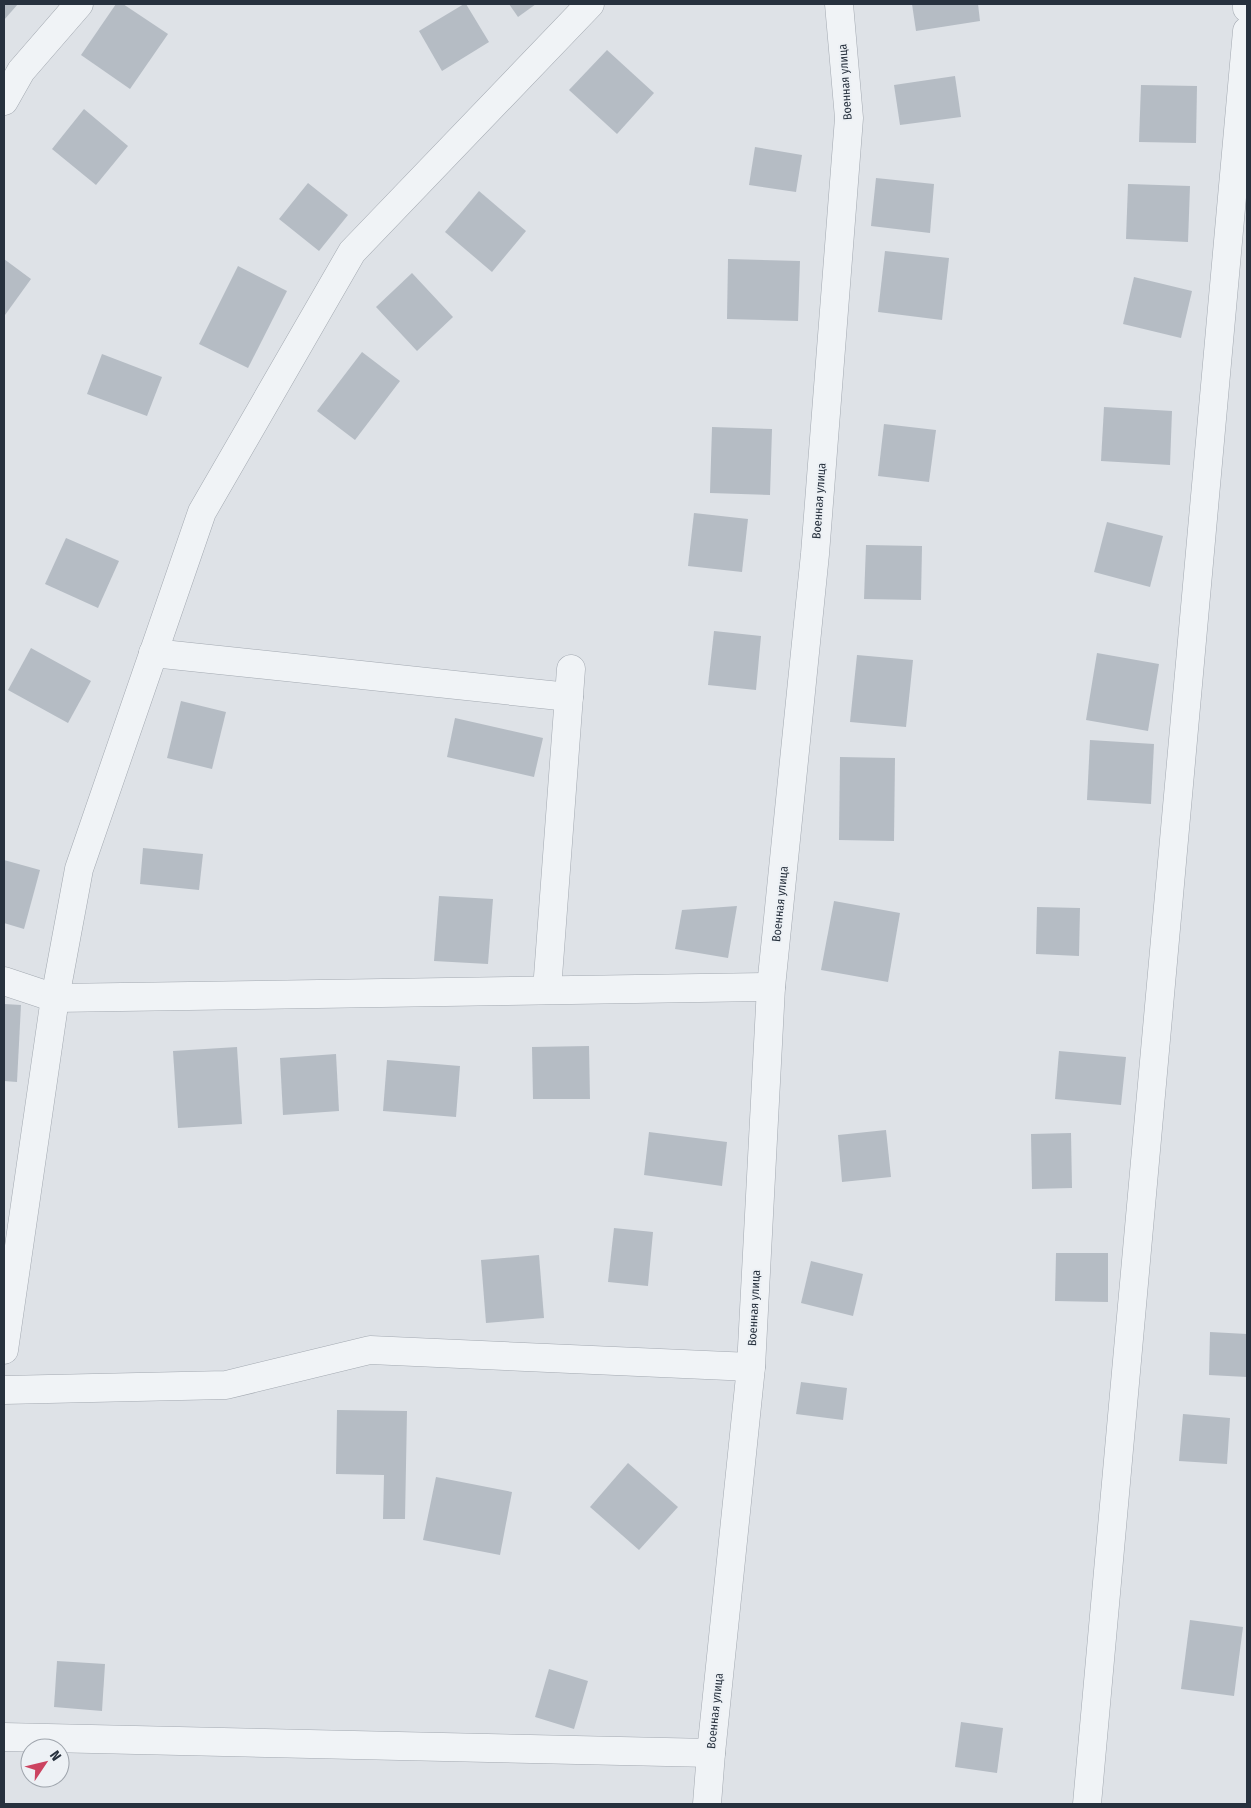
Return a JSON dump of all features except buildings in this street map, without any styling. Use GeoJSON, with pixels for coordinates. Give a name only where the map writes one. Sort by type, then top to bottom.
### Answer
{"type":"FeatureCollection","features":[{"type":"Feature","properties":{"kind":"street"},"geometry":{"type":"LineString","coordinates":[[4,101],[21,71],[79,4]]}},
{"type":"Feature","properties":{"kind":"street"},"geometry":{"type":"LineString","coordinates":[[4,1350],[55,998],[79,869],[202,512],[352,252],[590,4]]}},
{"type":"Feature","properties":{"kind":"street","name":"Военная улица"},"geometry":{"type":"LineString","coordinates":[[707,1804],[751,1367],[771,987],[815,554],[849,118],[839,4]]}},
{"type":"Feature","properties":{"kind":"street"},"geometry":{"type":"LineString","coordinates":[[1087,1804],[1247,31]]}},
{"type":"Feature","properties":{"kind":"street"},"geometry":{"type":"LineString","coordinates":[[153,653],[569,698]]}},
{"type":"Feature","properties":{"kind":"street"},"geometry":{"type":"LineString","coordinates":[[547,990],[571,669]]}},
{"type":"Feature","properties":{"kind":"street"},"geometry":{"type":"LineString","coordinates":[[4,981],[55,998],[771,987]]}},
{"type":"Feature","properties":{"kind":"street"},"geometry":{"type":"LineString","coordinates":[[4,1390],[226,1385],[370,1350],[751,1367]]}},
{"type":"Feature","properties":{"kind":"street"},"geometry":{"type":"LineString","coordinates":[[4,1737],[711,1753]]}}]}
